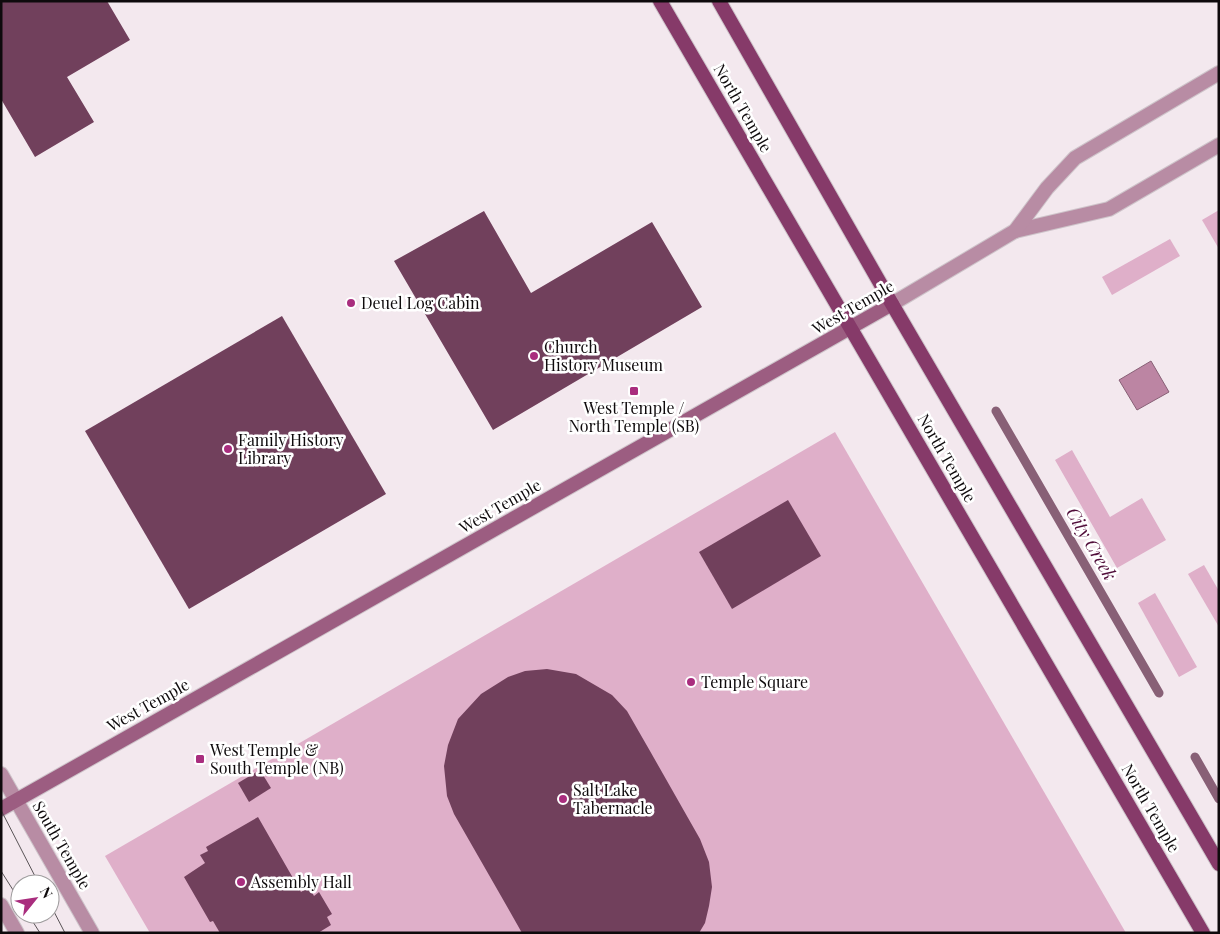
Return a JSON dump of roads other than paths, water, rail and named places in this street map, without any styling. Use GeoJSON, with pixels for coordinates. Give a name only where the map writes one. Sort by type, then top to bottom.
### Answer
{"type":"FeatureCollection","features":[{"type":"Feature","properties":{"kind":"main road","name":"North Temple"},"geometry":{"type":"LineString","coordinates":[[660,1],[1203,933]]}},
{"type":"Feature","properties":{"kind":"main road","name":"North Temple"},"geometry":{"type":"LineString","coordinates":[[719,1],[892,304],[1219,864]]}},
{"type":"Feature","properties":{"kind":"main road","name":"West Temple"},"geometry":{"type":"LineString","coordinates":[[1,809],[892,304]]}},
{"type":"Feature","properties":{"kind":"street","name":"West Temple"},"geometry":{"type":"LineString","coordinates":[[1015,231],[1047,188],[1075,158],[1219,74]]}},
{"type":"Feature","properties":{"kind":"street","name":"West Temple"},"geometry":{"type":"LineString","coordinates":[[892,304],[1015,231],[1109,209],[1219,145]]}},
{"type":"Feature","properties":{"kind":"street","name":"South Temple"},"geometry":{"type":"LineString","coordinates":[[1,774],[92,933]]}},
{"type":"Feature","properties":{"kind":"street"},"geometry":{"type":"LineString","coordinates":[[1,905],[17,933]]}},
{"type":"Feature","properties":{"kind":"waterway","name":"City Creek"},"geometry":{"type":"LineString","coordinates":[[996,411],[1159,693]]}},
{"type":"Feature","properties":{"kind":"waterway","name":"City Creek"},"geometry":{"type":"LineString","coordinates":[[1195,757],[1219,799]]}},
{"type":"Feature","properties":{"kind":"tram line"},"geometry":{"type":"LineString","coordinates":[[1,810],[34,874]]}},
{"type":"Feature","properties":{"kind":"tram line"},"geometry":{"type":"LineString","coordinates":[[1,871],[10,885]]}},
{"type":"Feature","properties":{"kind":"tram line"},"geometry":{"type":"LineString","coordinates":[[60,923],[65,933]]}},
{"type":"Feature","properties":{"kind":"tram line"},"geometry":{"type":"LineString","coordinates":[[34,924],[40,933]]}},
{"type":"Feature","properties":{"kind":"place","name":"Deuel Log Cabin"},"geometry":{"type":"Point","coordinates":[351,303]}},
{"type":"Feature","properties":{"kind":"place","name":"Church History Museum"},"geometry":{"type":"Point","coordinates":[534,356]}},
{"type":"Feature","properties":{"kind":"place","name":"West Temple / North Temple (SB)"},"geometry":{"type":"Point","coordinates":[634,391]}},
{"type":"Feature","properties":{"kind":"place","name":"Family History Library"},"geometry":{"type":"Point","coordinates":[228,449]}},
{"type":"Feature","properties":{"kind":"place","name":"Temple Square"},"geometry":{"type":"Point","coordinates":[691,682]}},
{"type":"Feature","properties":{"kind":"place","name":"West Temple & South Temple (NB)"},"geometry":{"type":"Point","coordinates":[200,759]}},
{"type":"Feature","properties":{"kind":"place","name":"Salt Lake Tabernacle"},"geometry":{"type":"Point","coordinates":[563,799]}},
{"type":"Feature","properties":{"kind":"place","name":"Assembly Hall"},"geometry":{"type":"Point","coordinates":[241,882]}}]}
